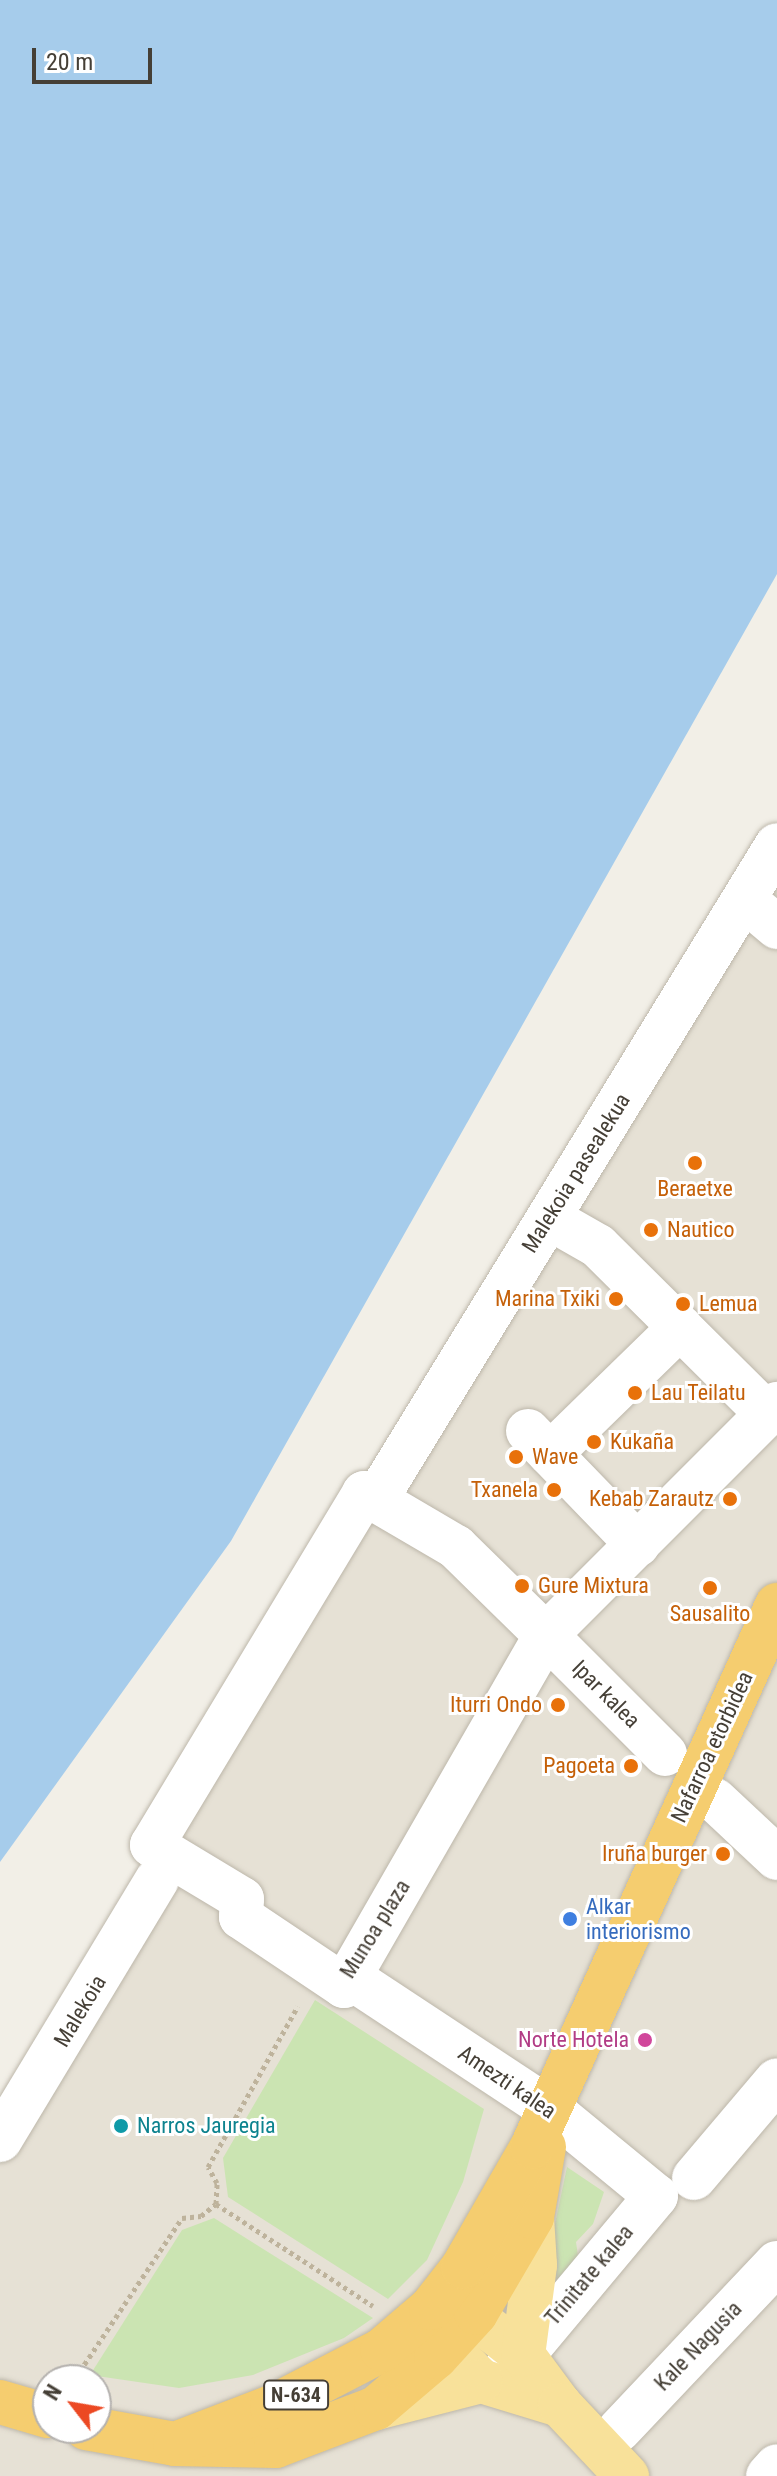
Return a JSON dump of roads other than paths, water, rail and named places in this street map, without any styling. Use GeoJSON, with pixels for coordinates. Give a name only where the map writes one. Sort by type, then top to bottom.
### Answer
{"type":"FeatureCollection","features":[{"type":"Feature","properties":{"kind":"highway","name":"Nafarroa etorbidea"},"geometry":{"type":"LineString","coordinates":[[541,2128],[777,1605]]}},
{"type":"Feature","properties":{"kind":"highway","name":"N-634"},"geometry":{"type":"LineString","coordinates":[[112,2433],[175,2444],[276,2446],[376,2408],[458,2328],[532,2217],[541,2128]]}},
{"type":"Feature","properties":{"kind":"highway","name":"N-634"},"geometry":{"type":"LineString","coordinates":[[175,2444],[335,2377],[392,2319],[463,2267],[541,2128]]}},
{"type":"Feature","properties":{"kind":"highway"},"geometry":{"type":"LineString","coordinates":[[0,2402],[32,2411]]}},
{"type":"Feature","properties":{"kind":"main road"},"geometry":{"type":"LineString","coordinates":[[541,2128],[515,2203],[458,2328],[454,2353],[481,2381],[560,2405]]}},
{"type":"Feature","properties":{"kind":"main road"},"geometry":{"type":"LineString","coordinates":[[523,2355],[535,2265],[532,2217]]}},
{"type":"Feature","properties":{"kind":"main road"},"geometry":{"type":"LineString","coordinates":[[392,2319],[458,2328],[482,2323],[523,2355],[560,2405],[627,2476]]}},
{"type":"Feature","properties":{"kind":"main road"},"geometry":{"type":"LineString","coordinates":[[376,2408],[481,2381]]}},
{"type":"Feature","properties":{"kind":"street","name":"Malekoia pasealekua"},"geometry":{"type":"LineString","coordinates":[[375,1501],[549,1218],[761,914],[777,845]]}},
{"type":"Feature","properties":{"kind":"street"},"geometry":{"type":"LineString","coordinates":[[375,1501],[456,1547],[546,1635],[772,1409],[680,1327],[598,1246],[549,1218]]}},
{"type":"Feature","properties":{"kind":"street"},"geometry":{"type":"LineString","coordinates":[[638,1545],[539,1442],[680,1327]]}},
{"type":"Feature","properties":{"kind":"street","name":"Munoa plaza"},"geometry":{"type":"LineString","coordinates":[[375,1501],[364,1493],[152,1845],[242,1899],[241,1917],[334,1974],[344,1986],[546,1635]]}},
{"type":"Feature","properties":{"kind":"street","name":"Ipar kalea"},"geometry":{"type":"LineString","coordinates":[[546,1635],[665,1754]]}},
{"type":"Feature","properties":{"kind":"street"},"geometry":{"type":"LineString","coordinates":[[715,1800],[777,1858]]}},
{"type":"Feature","properties":{"kind":"street","name":"Malekoia"},"geometry":{"type":"LineString","coordinates":[[0,2140],[157,1880]]}},
{"type":"Feature","properties":{"kind":"street","name":"Amezti kalea"},"geometry":{"type":"LineString","coordinates":[[334,1974],[541,2128],[675,2187]]}},
{"type":"Feature","properties":{"kind":"street","name":"Trinitate kalea"},"geometry":{"type":"LineString","coordinates":[[481,2381],[523,2355],[777,2080]]}},
{"type":"Feature","properties":{"kind":"street","name":"Kale Nagusia"},"geometry":{"type":"LineString","coordinates":[[619,2430],[777,2263]]}},
{"type":"Feature","properties":{"kind":"street"},"geometry":{"type":"LineString","coordinates":[[768,2476],[777,2466]]}},
{"type":"Feature","properties":{"kind":"water"},"geometry":{"type":"Polygon","coordinates":[[[0,0],[777,0],[777,574],[231,1541],[0,1862],[0,0]]]}},
{"type":"Feature","properties":{"kind":"place","name":"Beraetxe"},"geometry":{"type":"Point","coordinates":[695,1163]}},
{"type":"Feature","properties":{"kind":"place","name":"Nautico"},"geometry":{"type":"Point","coordinates":[651,1230]}},
{"type":"Feature","properties":{"kind":"place","name":"Marina Txiki"},"geometry":{"type":"Point","coordinates":[616,1299]}},
{"type":"Feature","properties":{"kind":"place","name":"Lemua"},"geometry":{"type":"Point","coordinates":[683,1304]}},
{"type":"Feature","properties":{"kind":"place","name":"Lau Teilatu"},"geometry":{"type":"Point","coordinates":[635,1393]}},
{"type":"Feature","properties":{"kind":"place","name":"Kukaña"},"geometry":{"type":"Point","coordinates":[594,1442]}},
{"type":"Feature","properties":{"kind":"place","name":"Wave"},"geometry":{"type":"Point","coordinates":[516,1457]}},
{"type":"Feature","properties":{"kind":"place","name":"Txanela"},"geometry":{"type":"Point","coordinates":[554,1490]}},
{"type":"Feature","properties":{"kind":"place","name":"Kebab Zarautz"},"geometry":{"type":"Point","coordinates":[730,1499]}},
{"type":"Feature","properties":{"kind":"place","name":"Gure Mixtura"},"geometry":{"type":"Point","coordinates":[522,1586]}},
{"type":"Feature","properties":{"kind":"place","name":"Sausalito"},"geometry":{"type":"Point","coordinates":[710,1588]}},
{"type":"Feature","properties":{"kind":"place","name":"Iturri Ondo"},"geometry":{"type":"Point","coordinates":[558,1705]}},
{"type":"Feature","properties":{"kind":"place","name":"Pagoeta"},"geometry":{"type":"Point","coordinates":[631,1766]}},
{"type":"Feature","properties":{"kind":"place","name":"Iruña burger"},"geometry":{"type":"Point","coordinates":[723,1854]}},
{"type":"Feature","properties":{"kind":"place","name":"Alkar interiorismo"},"geometry":{"type":"Point","coordinates":[570,1919]}},
{"type":"Feature","properties":{"kind":"place","name":"Norte Hotela"},"geometry":{"type":"Point","coordinates":[645,2040]}},
{"type":"Feature","properties":{"kind":"place","name":"Narros Jauregia"},"geometry":{"type":"Point","coordinates":[121,2126]}}]}
